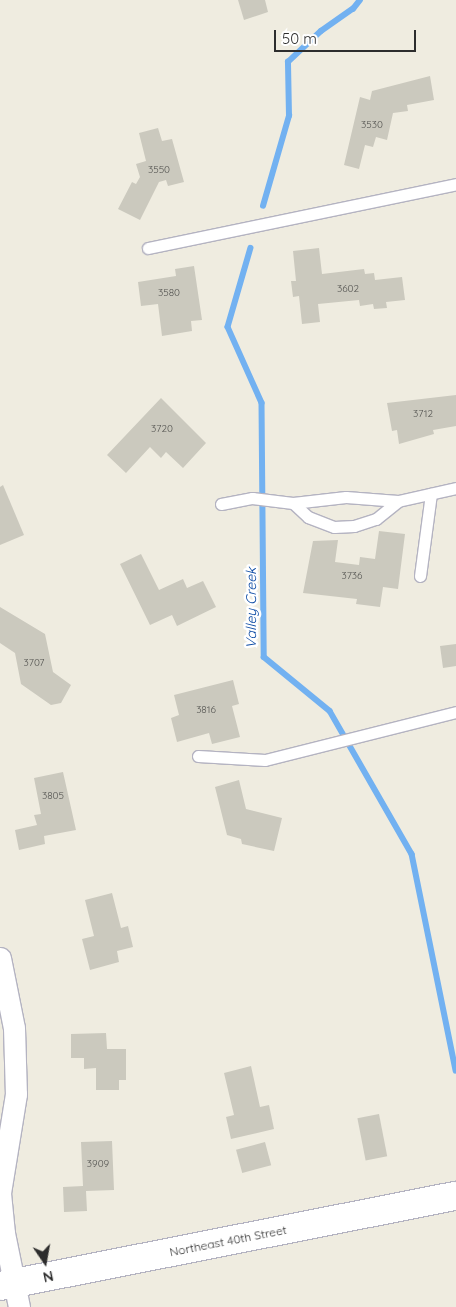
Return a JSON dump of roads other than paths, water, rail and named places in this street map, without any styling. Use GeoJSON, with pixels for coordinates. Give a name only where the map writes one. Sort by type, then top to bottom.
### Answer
{"type":"FeatureCollection","features":[{"type":"Feature","properties":{"kind":"street"},"geometry":{"type":"LineString","coordinates":[[0,958],[14,1028],[16,1094],[2,1160],[0,1193],[11,1292]]}},
{"type":"Feature","properties":{"kind":"street","name":"Northeast 40th Street"},"geometry":{"type":"LineString","coordinates":[[11,1292],[456,1196]]}},
{"type":"Feature","properties":{"kind":"lane"},"geometry":{"type":"LineString","coordinates":[[148,248],[456,184]]}},
{"type":"Feature","properties":{"kind":"lane"},"geometry":{"type":"LineString","coordinates":[[221,504],[252,498],[293,503],[346,498],[398,501],[456,488]]}},
{"type":"Feature","properties":{"kind":"lane"},"geometry":{"type":"LineString","coordinates":[[420,576],[431,494]]}},
{"type":"Feature","properties":{"kind":"lane"},"geometry":{"type":"LineString","coordinates":[[293,503],[308,517],[334,526],[354,526],[376,518],[398,501]]}},
{"type":"Feature","properties":{"kind":"lane"},"geometry":{"type":"LineString","coordinates":[[198,756],[265,760],[456,712]]}},
{"type":"Feature","properties":{"kind":"waterway","name":"Valley Creek"},"geometry":{"type":"LineString","coordinates":[[263,206],[289,116],[288,62],[321,31],[353,9],[360,0]]}},
{"type":"Feature","properties":{"kind":"waterway","name":"Valley Creek"},"geometry":{"type":"LineString","coordinates":[[251,248],[228,327],[262,403],[264,657],[330,711],[412,854],[456,1071]]}}]}
